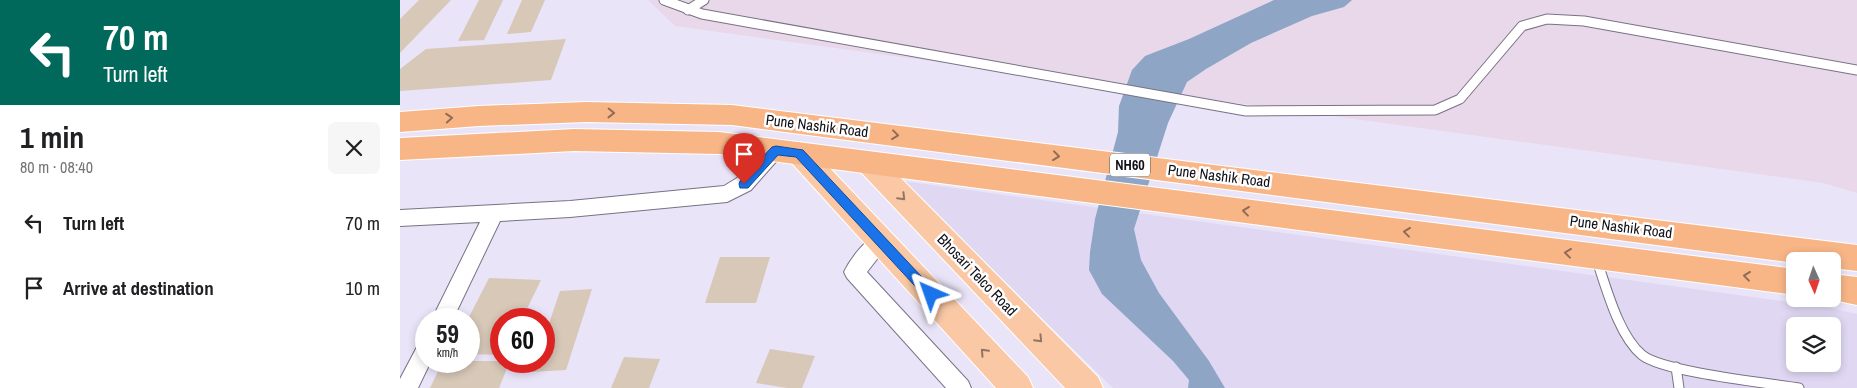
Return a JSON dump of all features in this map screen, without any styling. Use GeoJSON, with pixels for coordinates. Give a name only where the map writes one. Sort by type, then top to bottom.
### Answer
{"type":"FeatureCollection","features":[{"type":"Feature","properties":{"kind":"highway","name":"Pune Nashik Road"},"geometry":{"type":"LineString","coordinates":[[400,122],[479,116],[586,112],[732,115],[1857,258]]}},
{"type":"Feature","properties":{"kind":"highway","name":"Pune Nashik Road"},"geometry":{"type":"LineString","coordinates":[[400,149],[574,140],[719,143],[1786,281]]}},
{"type":"Feature","properties":{"kind":"highway"},"geometry":{"type":"LineString","coordinates":[[1841,288],[1857,291]]}},
{"type":"Feature","properties":{"kind":"main road"},"geometry":{"type":"LineString","coordinates":[[788,151],[881,241],[1017,388]]}},
{"type":"Feature","properties":{"kind":"main road","name":"Bhosari Telco Road"},"geometry":{"type":"LineString","coordinates":[[868,162],[1087,388]]}},
{"type":"Feature","properties":{"kind":"street"},"geometry":{"type":"LineString","coordinates":[[400,218],[570,209],[727,194],[744,184],[788,151]]}},
{"type":"Feature","properties":{"kind":"street"},"geometry":{"type":"LineString","coordinates":[[447,308],[494,213]]}},
{"type":"Feature","properties":{"kind":"street"},"geometry":{"type":"LineString","coordinates":[[881,241],[854,272],[960,388]]}},
{"type":"Feature","properties":{"kind":"street"},"geometry":{"type":"LineString","coordinates":[[407,388],[415,372]]}},
{"type":"Feature","properties":{"kind":"lane"},"geometry":{"type":"LineString","coordinates":[[664,0],[702,14],[1246,111],[1436,110],[1460,99],[1522,26],[1547,19],[1584,21],[1857,70]]}},
{"type":"Feature","properties":{"kind":"lane"},"geometry":{"type":"LineString","coordinates":[[688,10],[704,0]]}},
{"type":"Feature","properties":{"kind":"lane"},"geometry":{"type":"LineString","coordinates":[[1595,256],[1627,338],[1643,356],[1676,367],[1768,385],[1799,388]]}},
{"type":"Feature","properties":{"kind":"lane"},"geometry":{"type":"LineString","coordinates":[[1676,367],[1679,388]]}},
{"type":"Feature","properties":{"kind":"shaded area"},"geometry":{"type":"Polygon","coordinates":[[[648,0],[1857,0],[1857,193],[1823,183],[675,26],[648,0]]]}},
{"type":"Feature","properties":{"kind":"shaded area"},"geometry":{"type":"Polygon","coordinates":[[[903,181],[1786,302],[1786,308],[1830,308],[1857,314],[1857,388],[1113,388],[903,181]]]}},
{"type":"Feature","properties":{"kind":"water"},"geometry":{"type":"Polygon","coordinates":[[[1274,0],[1352,0],[1344,7],[1312,16],[1251,43],[1187,82],[1168,123],[1134,229],[1141,260],[1159,293],[1209,361],[1225,388],[1188,388],[1189,380],[1173,361],[1102,294],[1089,270],[1095,219],[1118,132],[1119,106],[1132,70],[1145,56],[1189,39],[1274,0]]]}},
{"type":"Feature","properties":{"kind":"building"},"geometry":{"type":"Polygon","coordinates":[[[419,0],[451,0],[400,53],[400,19],[419,0]]]}},
{"type":"Feature","properties":{"kind":"building"},"geometry":{"type":"Polygon","coordinates":[[[479,0],[503,0],[484,40],[458,41],[479,0]]]}},
{"type":"Feature","properties":{"kind":"building"},"geometry":{"type":"Polygon","coordinates":[[[522,0],[545,0],[531,32],[507,34],[522,0]]]}},
{"type":"Feature","properties":{"kind":"building"},"geometry":{"type":"Polygon","coordinates":[[[566,39],[551,80],[400,91],[400,69],[426,49],[566,39]]]}},
{"type":"Feature","properties":{"kind":"building"},"geometry":{"type":"Polygon","coordinates":[[[720,257],[770,257],[756,303],[705,303],[720,257]]]}},
{"type":"Feature","properties":{"kind":"building"},"geometry":{"type":"Polygon","coordinates":[[[489,278],[541,280],[527,308],[490,308],[490,355],[480,354],[480,308],[474,308],[489,278]]]}},
{"type":"Feature","properties":{"kind":"building"},"geometry":{"type":"Polygon","coordinates":[[[592,289],[566,370],[555,371],[554,308],[560,291],[592,289]]]}},
{"type":"Feature","properties":{"kind":"building"},"geometry":{"type":"Polygon","coordinates":[[[770,349],[815,356],[802,388],[787,388],[756,383],[770,349]]]}},
{"type":"Feature","properties":{"kind":"building"},"geometry":{"type":"Polygon","coordinates":[[[624,357],[660,359],[649,388],[611,388],[624,357]]]}},
{"type":"Feature","properties":{"kind":"building"},"geometry":{"type":"Polygon","coordinates":[[[480,361],[490,361],[490,373],[505,373],[499,388],[430,388],[437,373],[480,373],[480,361]]]}},
{"type":"Feature","properties":{"kind":"route"},"geometry":{"type":"LineString","coordinates":[[744,184],[776,150],[799,153],[931,294]]}}]}
